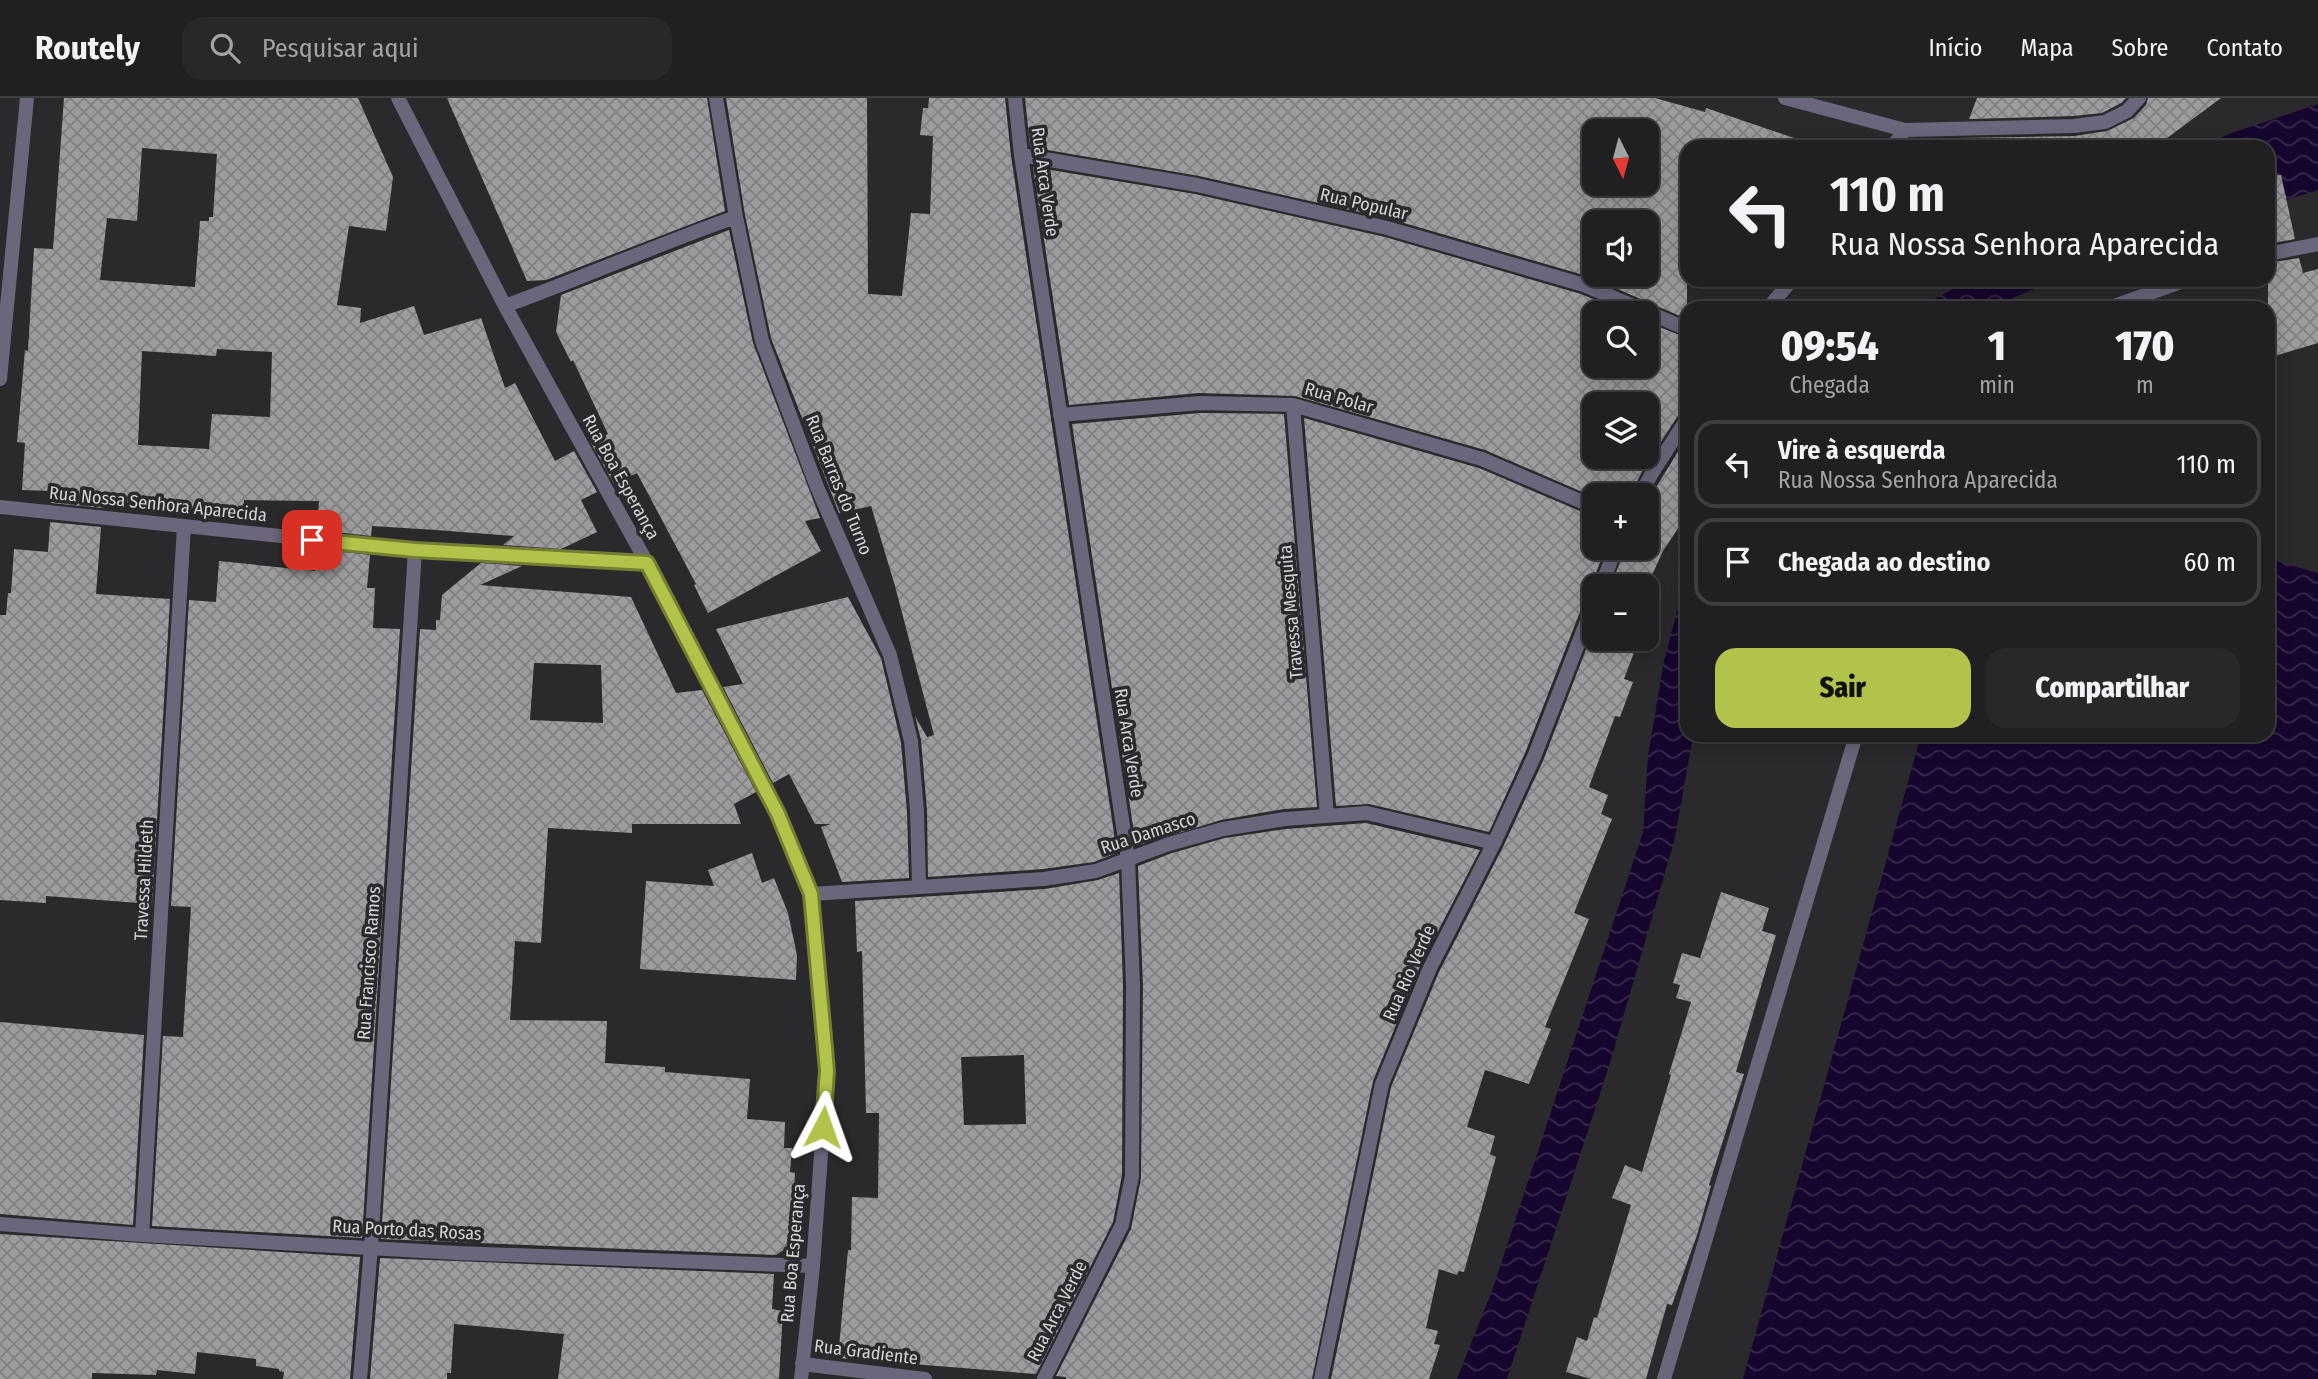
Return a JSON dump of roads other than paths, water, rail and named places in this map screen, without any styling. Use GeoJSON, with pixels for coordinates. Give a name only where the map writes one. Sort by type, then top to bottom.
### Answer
{"type":"FeatureCollection","features":[{"type":"Feature","properties":{"kind":"street"},"geometry":{"type":"LineString","coordinates":[[0,379],[4,293],[27,98]]}},
{"type":"Feature","properties":{"kind":"street","name":"Rua Boa Esperança"},"geometry":{"type":"LineString","coordinates":[[398,98],[505,306],[647,563],[778,814],[811,894],[827,1071],[813,1266],[802,1372]]}},
{"type":"Feature","properties":{"kind":"street","name":"Rua Barras do Turno"},"geometry":{"type":"LineString","coordinates":[[716,98],[736,217],[762,341],[817,487],[890,655],[911,741],[917,811],[919,886]]}},
{"type":"Feature","properties":{"kind":"street","name":"Rua Arca Verde"},"geometry":{"type":"LineString","coordinates":[[1016,98],[1021,155],[1128,859],[1133,985],[1132,1176],[1122,1226],[1044,1379]]}},
{"type":"Feature","properties":{"kind":"street"},"geometry":{"type":"LineString","coordinates":[[1786,98],[1905,130],[2074,126],[2105,122],[2127,111],[2140,98]]}},
{"type":"Feature","properties":{"kind":"street"},"geometry":{"type":"LineString","coordinates":[[1897,140],[1905,130]]}},
{"type":"Feature","properties":{"kind":"street","name":"Rua Popular"},"geometry":{"type":"LineString","coordinates":[[1021,155],[1196,185],[1387,228],[1584,285],[1680,326]]}},
{"type":"Feature","properties":{"kind":"street"},"geometry":{"type":"LineString","coordinates":[[505,306],[574,281],[688,233],[736,217]]}},
{"type":"Feature","properties":{"kind":"street"},"geometry":{"type":"LineString","coordinates":[[2275,253],[2318,244]]}},
{"type":"Feature","properties":{"kind":"street"},"geometry":{"type":"LineString","coordinates":[[1774,301],[1786,287]]}},
{"type":"Feature","properties":{"kind":"street"},"geometry":{"type":"LineString","coordinates":[[2128,301],[2167,287]]}},
{"type":"Feature","properties":{"kind":"street","name":"Rua Polar"},"geometry":{"type":"LineString","coordinates":[[1060,415],[1200,403],[1293,405],[1482,459],[1582,502]]}},
{"type":"Feature","properties":{"kind":"street","name":"Travessa Mesquita"},"geometry":{"type":"LineString","coordinates":[[1293,405],[1327,816]]}},
{"type":"Feature","properties":{"kind":"street"},"geometry":{"type":"LineString","coordinates":[[1647,483],[1680,430]]}},
{"type":"Feature","properties":{"kind":"street","name":"Rua Nossa Senhora Aparecida"},"geometry":{"type":"LineString","coordinates":[[0,507],[415,550],[647,563]]}},
{"type":"Feature","properties":{"kind":"street","name":"Travessa Hildeth"},"geometry":{"type":"LineString","coordinates":[[142,1236],[184,526]]}},
{"type":"Feature","properties":{"kind":"street","name":"Rua Francisco Ramos"},"geometry":{"type":"LineString","coordinates":[[360,1379],[371,1247],[415,550]]}},
{"type":"Feature","properties":{"kind":"street","name":"Rua Rio Verde"},"geometry":{"type":"LineString","coordinates":[[1321,1379],[1382,1084],[1430,968],[1494,843],[1534,757],[1582,634]]}},
{"type":"Feature","properties":{"kind":"street"},"geometry":{"type":"LineString","coordinates":[[1664,1379],[1854,742]]}},
{"type":"Feature","properties":{"kind":"street","name":"Rua Damasco"},"geometry":{"type":"LineString","coordinates":[[811,894],[1044,879],[1096,871],[1169,844],[1223,829],[1285,819],[1367,813],[1494,843]]}},
{"type":"Feature","properties":{"kind":"street","name":"Rua Porto das Rosas"},"geometry":{"type":"LineString","coordinates":[[0,1224],[142,1236],[457,1253],[813,1266]]}},
{"type":"Feature","properties":{"kind":"street","name":"Rua Gradiente"},"geometry":{"type":"LineString","coordinates":[[802,1372],[925,1379]]}},
{"type":"Feature","properties":{"kind":"water"},"geometry":{"type":"Polygon","coordinates":[[[2318,104],[2318,190],[2275,204],[2275,140],[2217,140],[2318,104]]]}},
{"type":"Feature","properties":{"kind":"water"},"geometry":{"type":"Polygon","coordinates":[[[1956,287],[2039,287],[2006,301],[1932,301],[1956,287]]]}},
{"type":"Feature","properties":{"kind":"water"},"geometry":{"type":"Polygon","coordinates":[[[2275,561],[2318,573],[2318,1379],[1743,1379],[1919,742],[2275,742],[2275,561]]]}},
{"type":"Feature","properties":{"kind":"water"},"geometry":{"type":"Polygon","coordinates":[[[1680,600],[1680,742],[1692,742],[1675,838],[1609,1066],[1507,1379],[1457,1379],[1493,1288],[1643,832],[1648,755],[1664,661],[1680,600]]]}}]}
